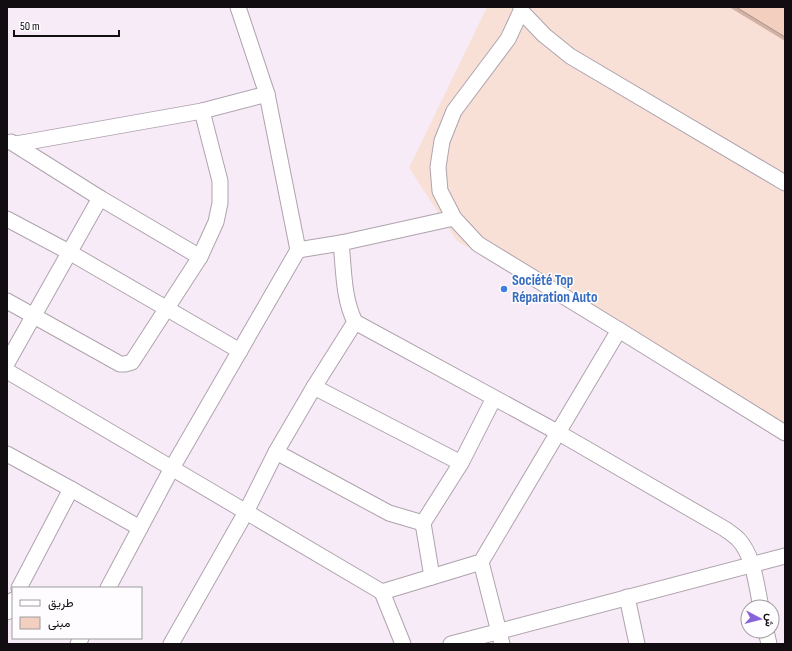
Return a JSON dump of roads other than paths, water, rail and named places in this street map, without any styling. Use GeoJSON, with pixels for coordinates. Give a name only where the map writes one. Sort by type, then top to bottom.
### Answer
{"type":"FeatureCollection","features":[{"type":"Feature","properties":{"kind":"street"},"geometry":{"type":"LineString","coordinates":[[109,587],[172,468],[298,250],[267,94],[238,7]]}},
{"type":"Feature","properties":{"kind":"street"},"geometry":{"type":"LineString","coordinates":[[785,183],[570,56],[544,35],[521,9],[508,39],[454,112],[442,141],[438,167],[440,191],[454,218],[478,244],[785,434]]}},
{"type":"Feature","properties":{"kind":"street"},"geometry":{"type":"LineString","coordinates":[[11,142],[202,111],[267,94]]}},
{"type":"Feature","properties":{"kind":"street"},"geometry":{"type":"LineString","coordinates":[[7,301],[120,364],[132,362],[200,257],[216,222],[220,203],[220,181],[202,111]]}},
{"type":"Feature","properties":{"kind":"street"},"geometry":{"type":"LineString","coordinates":[[11,142],[100,198],[200,257]]}},
{"type":"Feature","properties":{"kind":"street"},"geometry":{"type":"LineString","coordinates":[[7,363],[100,198]]}},
{"type":"Feature","properties":{"kind":"street"},"geometry":{"type":"LineString","coordinates":[[298,250],[341,243],[454,218]]}},
{"type":"Feature","properties":{"kind":"street"},"geometry":{"type":"LineString","coordinates":[[7,219],[69,252],[240,351]]}},
{"type":"Feature","properties":{"kind":"street"},"geometry":{"type":"LineString","coordinates":[[341,243],[348,309],[355,322],[559,433],[725,529],[738,539],[746,551],[752,565],[759,599]]}},
{"type":"Feature","properties":{"kind":"street"},"geometry":{"type":"LineString","coordinates":[[171,644],[246,512],[276,452],[314,387],[355,322]]}},
{"type":"Feature","properties":{"kind":"street"},"geometry":{"type":"LineString","coordinates":[[382,592],[481,562],[619,330]]}},
{"type":"Feature","properties":{"kind":"street"},"geometry":{"type":"LineString","coordinates":[[7,371],[382,592],[403,644]]}},
{"type":"Feature","properties":{"kind":"street"},"geometry":{"type":"LineString","coordinates":[[314,387],[461,463]]}},
{"type":"Feature","properties":{"kind":"street"},"geometry":{"type":"LineString","coordinates":[[432,577],[424,523],[461,463],[494,398]]}},
{"type":"Feature","properties":{"kind":"street"},"geometry":{"type":"LineString","coordinates":[[276,452],[389,513],[424,523]]}},
{"type":"Feature","properties":{"kind":"street"},"geometry":{"type":"LineString","coordinates":[[7,454],[140,528]]}},
{"type":"Feature","properties":{"kind":"street"},"geometry":{"type":"LineString","coordinates":[[20,587],[71,489]]}},
{"type":"Feature","properties":{"kind":"street"},"geometry":{"type":"LineString","coordinates":[[451,644],[501,638],[627,597],[785,556]]}},
{"type":"Feature","properties":{"kind":"street"},"geometry":{"type":"LineString","coordinates":[[481,562],[501,638]]}},
{"type":"Feature","properties":{"kind":"street"},"geometry":{"type":"LineString","coordinates":[[627,597],[637,644]]}},
{"type":"Feature","properties":{"kind":"street"},"geometry":{"type":"LineString","coordinates":[[7,612],[12,602]]}},
{"type":"Feature","properties":{"kind":"place","name":"Société Top Réparation Auto"},"geometry":{"type":"Point","coordinates":[504,289]}}]}
